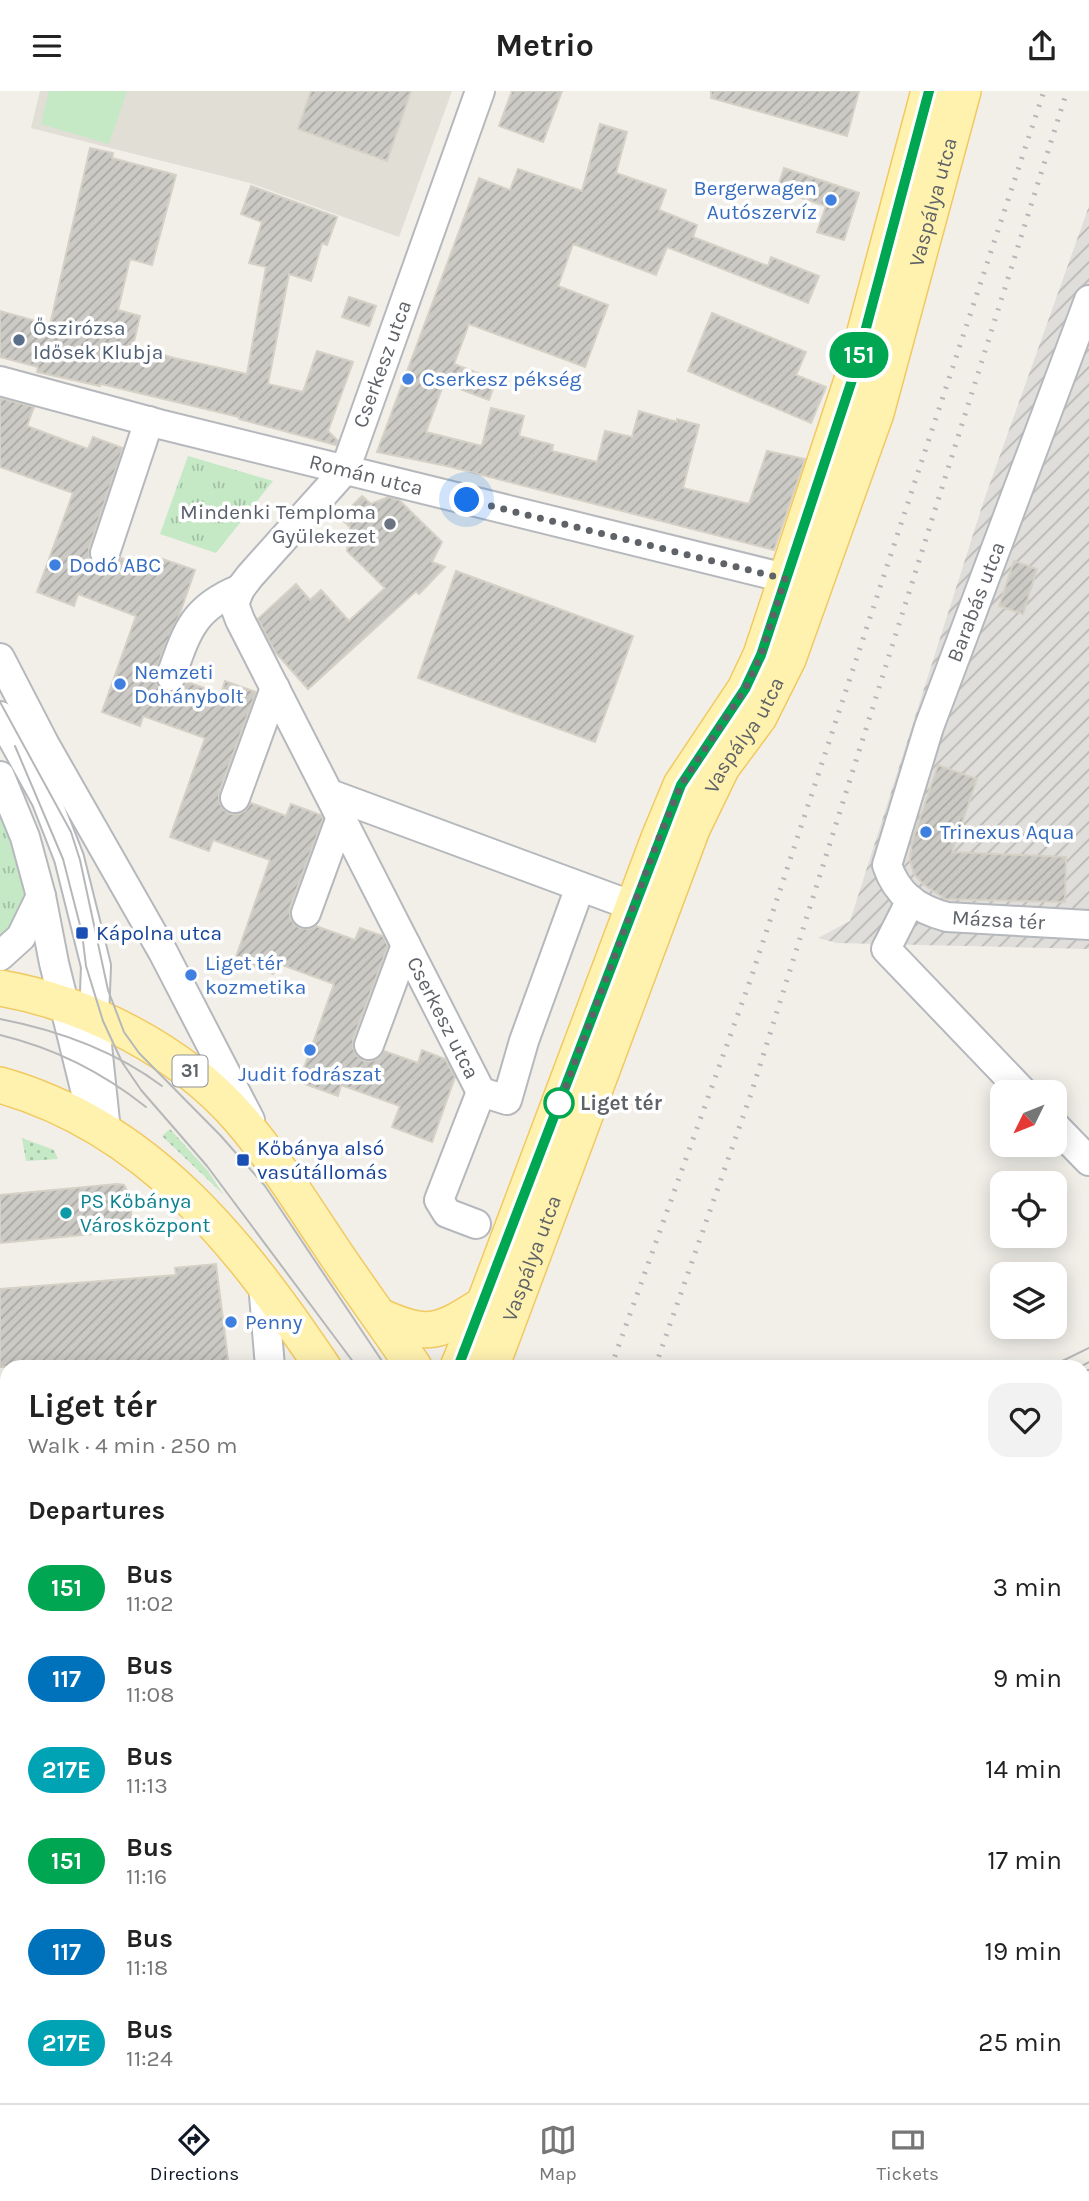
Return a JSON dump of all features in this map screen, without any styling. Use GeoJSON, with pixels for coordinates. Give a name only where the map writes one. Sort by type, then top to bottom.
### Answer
{"type":"FeatureCollection","features":[{"type":"Feature","properties":{"kind":"main road","name":"Vaspálya utca"},"geometry":{"type":"LineString","coordinates":[[461,1360],[615,996],[692,829],[722,768],[770,698],[788,659],[799,584],[853,377],[910,224],[940,94]]}},
{"type":"Feature","properties":{"kind":"main road","name":"Vaspálya utca"},"geometry":{"type":"LineString","coordinates":[[493,1360],[615,996],[633,907],[681,785],[745,689],[799,584]]}},
{"type":"Feature","properties":{"kind":"main road","name":"31"},"geometry":{"type":"LineString","coordinates":[[0,988],[24,992],[79,1011],[168,1055],[191,1072],[239,1117],[266,1150],[409,1360]]}},
{"type":"Feature","properties":{"kind":"main road"},"geometry":{"type":"LineString","coordinates":[[0,1085],[56,1105],[106,1131],[139,1153],[184,1192],[226,1234],[318,1360]]}},
{"type":"Feature","properties":{"kind":"main road"},"geometry":{"type":"LineString","coordinates":[[379,1316],[414,1330],[438,1329],[484,1304]]}},
{"type":"Feature","properties":{"kind":"street","name":"Cserkesz utca"},"geometry":{"type":"LineString","coordinates":[[480,91],[345,470],[240,589],[234,604],[235,611],[481,1092],[508,1100],[524,1041],[580,887]]}},
{"type":"Feature","properties":{"kind":"street","name":"Barabás utca"},"geometry":{"type":"LineString","coordinates":[[911,900],[893,884],[887,865],[929,727],[1089,300]]}},
{"type":"Feature","properties":{"kind":"street","name":"Román utca"},"geometry":{"type":"LineString","coordinates":[[0,381],[799,584]]}},
{"type":"Feature","properties":{"kind":"street"},"geometry":{"type":"LineString","coordinates":[[105,552],[149,421]]}},
{"type":"Feature","properties":{"kind":"street"},"geometry":{"type":"LineString","coordinates":[[171,676],[186,632],[199,615],[223,596],[240,589]]}},
{"type":"Feature","properties":{"kind":"street"},"geometry":{"type":"LineString","coordinates":[[0,658],[45,745],[163,952],[266,1150]]}},
{"type":"Feature","properties":{"kind":"street"},"geometry":{"type":"LineString","coordinates":[[235,798],[275,688]]}},
{"type":"Feature","properties":{"kind":"street"},"geometry":{"type":"LineString","coordinates":[[0,716],[46,799],[69,858],[96,966],[79,1011]]}},
{"type":"Feature","properties":{"kind":"street"},"geometry":{"type":"LineString","coordinates":[[0,776],[25,837],[41,896],[79,1011],[106,1131]]}},
{"type":"Feature","properties":{"kind":"street"},"geometry":{"type":"LineString","coordinates":[[306,913],[335,805],[633,907]]}},
{"type":"Feature","properties":{"kind":"street"},"geometry":{"type":"LineString","coordinates":[[0,956],[21,937],[41,896]]}},
{"type":"Feature","properties":{"kind":"street","name":"Mázsa tér"},"geometry":{"type":"LineString","coordinates":[[911,900],[927,912],[947,917],[1089,925]]}},
{"type":"Feature","properties":{"kind":"street"},"geometry":{"type":"LineString","coordinates":[[911,900],[886,949],[1012,1080]]}},
{"type":"Feature","properties":{"kind":"street"},"geometry":{"type":"LineString","coordinates":[[369,1045],[406,945]]}},
{"type":"Feature","properties":{"kind":"street"},"geometry":{"type":"LineString","coordinates":[[476,1224],[447,1213],[439,1200],[481,1092]]}},
{"type":"Feature","properties":{"kind":"street"},"geometry":{"type":"LineString","coordinates":[[1068,1139],[1089,1161]]}},
{"type":"Feature","properties":{"kind":"street"},"geometry":{"type":"LineString","coordinates":[[262,1280],[269,1360]]}},
{"type":"Feature","properties":{"kind":"shaded area"},"geometry":{"type":"Polygon","coordinates":[[[40,91],[452,91],[399,237],[250,183],[31,128],[40,91]]]}},
{"type":"Feature","properties":{"kind":"shaded area"},"geometry":{"type":"Polygon","coordinates":[[[1089,206],[1089,949],[837,943],[818,938],[850,921],[984,500],[1089,206]]]}},
{"type":"Feature","properties":{"kind":"green space"},"geometry":{"type":"Polygon","coordinates":[[[49,91],[127,91],[109,144],[41,124],[49,91]]]}},
{"type":"Feature","properties":{"kind":"green space"},"geometry":{"type":"Polygon","coordinates":[[[188,456],[273,481],[216,553],[160,534],[188,456]]]}},
{"type":"Feature","properties":{"kind":"green space"},"geometry":{"type":"Polygon","coordinates":[[[0,812],[22,876],[24,902],[20,916],[0,936],[0,812]]]}},
{"type":"Feature","properties":{"kind":"green space"},"geometry":{"type":"Polygon","coordinates":[[[170,1129],[208,1171],[223,1194],[162,1136],[170,1129]]]}},
{"type":"Feature","properties":{"kind":"green space"},"geometry":{"type":"Polygon","coordinates":[[[22,1138],[54,1150],[58,1159],[26,1161],[22,1138]]]}},
{"type":"Feature","properties":{"kind":"building"},"geometry":{"type":"Polygon","coordinates":[[[311,91],[411,91],[387,161],[298,129],[311,91]]]}},
{"type":"Feature","properties":{"kind":"building"},"geometry":{"type":"Polygon","coordinates":[[[512,91],[562,91],[543,142],[499,126],[512,91]]]}},
{"type":"Feature","properties":{"kind":"building"},"geometry":{"type":"Polygon","coordinates":[[[711,91],[859,91],[847,136],[711,98],[711,91]]]}},
{"type":"Feature","properties":{"kind":"building"},"geometry":{"type":"Polygon","coordinates":[[[600,124],[627,132],[616,173],[666,190],[659,210],[697,225],[693,237],[768,266],[771,257],[819,276],[808,303],[667,247],[656,275],[573,244],[558,286],[608,305],[585,367],[469,324],[454,364],[496,380],[489,400],[444,383],[426,432],[482,446],[491,408],[524,416],[519,436],[553,445],[552,451],[597,462],[605,431],[632,437],[639,411],[677,422],[677,419],[699,425],[683,488],[749,504],[767,451],[805,459],[774,550],[447,466],[377,452],[479,178],[510,190],[518,169],[582,191],[600,124]]]}},
{"type":"Feature","properties":{"kind":"building"},"geometry":{"type":"Polygon","coordinates":[[[90,148],[113,153],[112,158],[176,175],[152,265],[130,259],[118,310],[140,316],[133,346],[174,358],[247,374],[266,267],[249,263],[262,222],[241,214],[251,186],[337,217],[327,245],[322,243],[311,281],[289,274],[268,384],[303,392],[317,351],[353,362],[328,431],[338,441],[336,445],[239,417],[101,384],[100,386],[37,372],[38,367],[0,357],[0,311],[50,325],[90,148]]]}},
{"type":"Feature","properties":{"kind":"building","name":"Bergerwagen Autószervíz"},"geometry":{"type":"Polygon","coordinates":[[[784,168],[859,193],[844,240],[817,232],[826,206],[777,190],[784,168]]]}},
{"type":"Feature","properties":{"kind":"building"},"geometry":{"type":"Polygon","coordinates":[[[349,297],[376,306],[369,326],[342,317],[349,297]]]}},
{"type":"Feature","properties":{"kind":"building"},"geometry":{"type":"Polygon","coordinates":[[[712,313],[806,352],[796,375],[826,387],[811,423],[688,371],[712,313]]]}},
{"type":"Feature","properties":{"kind":"building"},"geometry":{"type":"Polygon","coordinates":[[[0,398],[34,407],[27,426],[88,449],[93,437],[123,448],[89,548],[89,557],[93,564],[100,569],[109,569],[121,558],[153,570],[157,557],[195,570],[179,616],[161,655],[155,680],[166,692],[175,692],[187,682],[221,694],[225,681],[256,692],[219,792],[219,802],[230,814],[245,811],[251,803],[286,816],[291,804],[321,815],[323,819],[290,907],[290,917],[300,928],[316,926],[355,940],[360,928],[383,936],[388,946],[353,1039],[353,1048],[357,1056],[364,1061],[379,1058],[384,1051],[418,1063],[422,1050],[445,1059],[455,1077],[432,1142],[392,1127],[400,1106],[341,1085],[338,1096],[299,1082],[334,984],[277,963],[273,974],[235,960],[270,860],[213,840],[209,851],[170,837],[205,738],[143,716],[140,726],[102,712],[136,616],[78,594],[74,606],[37,592],[73,493],[0,467],[0,398]]]}},
{"type":"Feature","properties":{"kind":"building"},"geometry":{"type":"Polygon","coordinates":[[[362,496],[371,504],[388,497],[399,500],[442,542],[432,562],[445,567],[419,594],[416,591],[308,689],[275,652],[258,619],[296,584],[310,600],[321,590],[349,621],[385,588],[347,551],[350,527],[340,518],[362,496]]]}},
{"type":"Feature","properties":{"kind":"building"},"geometry":{"type":"Polygon","coordinates":[[[1014,561],[1037,569],[1023,614],[999,606],[1014,561]]]}},
{"type":"Feature","properties":{"kind":"building"},"geometry":{"type":"Polygon","coordinates":[[[456,571],[633,636],[595,742],[418,678],[456,571]]]}},
{"type":"Feature","properties":{"kind":"building"},"geometry":{"type":"Polygon","coordinates":[[[938,765],[977,779],[952,852],[1066,857],[1065,902],[945,899],[923,884],[914,874],[910,860],[912,842],[938,765]]]}},
{"type":"Feature","properties":{"kind":"building","name":"PS Kőbánya Városközpont"},"geometry":{"type":"Polygon","coordinates":[[[124,1185],[129,1194],[133,1230],[0,1243],[0,1195],[124,1185]]]}},
{"type":"Feature","properties":{"kind":"building"},"geometry":{"type":"Polygon","coordinates":[[[216,1264],[228,1360],[0,1360],[0,1289],[176,1275],[175,1268],[216,1264]]]}},
{"type":"Feature","properties":{"kind":"tram line"},"geometry":{"type":"LineString","coordinates":[[0,702],[71,832],[80,860],[108,990],[124,1032],[139,1053],[220,1135],[265,1186],[381,1360]]}},
{"type":"Feature","properties":{"kind":"tram line"},"geometry":{"type":"LineString","coordinates":[[15,746],[63,859],[82,933],[86,966],[103,1021],[122,1062],[141,1090],[207,1166],[352,1360]]}},
{"type":"Feature","properties":{"kind":"tram line"},"geometry":{"type":"LineString","coordinates":[[0,1019],[43,1029],[105,1052],[162,1086]]}},
{"type":"Feature","properties":{"kind":"tram line"},"geometry":{"type":"LineString","coordinates":[[0,1035],[20,1040],[77,1063],[146,1107]]}},
{"type":"Feature","properties":{"kind":"tram line"},"geometry":{"type":"LineString","coordinates":[[1064,1360],[1089,1348]]}},
{"type":"Feature","properties":{"kind":"railway"},"geometry":{"type":"LineString","coordinates":[[614,1360],[751,978],[1044,91]]}},
{"type":"Feature","properties":{"kind":"railway"},"geometry":{"type":"LineString","coordinates":[[657,1360],[751,1094],[1067,91]]}},
{"type":"Feature","properties":{"kind":"bus line","name":"151"},"geometry":{"type":"LineString","coordinates":[[461,1360],[681,785],[745,689],[761,655],[853,377],[929,91]]}},
{"type":"Feature","properties":{"kind":"place","name":"Bergerwagen Autószervíz"},"geometry":{"type":"Point","coordinates":[831,200]}},
{"type":"Feature","properties":{"kind":"place","name":"Őszirózsa Idősek Klubja"},"geometry":{"type":"Point","coordinates":[19,340]}},
{"type":"Feature","properties":{"kind":"place","name":"Cserkesz pékség"},"geometry":{"type":"Point","coordinates":[408,379]}},
{"type":"Feature","properties":{"kind":"place","name":"Mindenki Temploma Gyülekezet"},"geometry":{"type":"Point","coordinates":[390,524]}},
{"type":"Feature","properties":{"kind":"place","name":"Dodó ABC"},"geometry":{"type":"Point","coordinates":[55,565]}},
{"type":"Feature","properties":{"kind":"place","name":"Nemzeti Dohánybolt"},"geometry":{"type":"Point","coordinates":[120,684]}},
{"type":"Feature","properties":{"kind":"place","name":"Trinexus Aqua"},"geometry":{"type":"Point","coordinates":[926,832]}},
{"type":"Feature","properties":{"kind":"place","name":"Kápolna utca"},"geometry":{"type":"Point","coordinates":[82,933]}},
{"type":"Feature","properties":{"kind":"place","name":"Liget tér kozmetika"},"geometry":{"type":"Point","coordinates":[191,975]}},
{"type":"Feature","properties":{"kind":"place","name":"Judit fodrászat"},"geometry":{"type":"Point","coordinates":[310,1050]}},
{"type":"Feature","properties":{"kind":"place","name":"Liget tér"},"geometry":{"type":"Point","coordinates":[559,1103]}},
{"type":"Feature","properties":{"kind":"place","name":"Kőbánya alsó vasútállomás"},"geometry":{"type":"Point","coordinates":[243,1160]}},
{"type":"Feature","properties":{"kind":"place","name":"PS Kőbánya Városközpont"},"geometry":{"type":"Point","coordinates":[66,1213]}},
{"type":"Feature","properties":{"kind":"place","name":"Penny"},"geometry":{"type":"Point","coordinates":[231,1322]}},
{"type":"Feature","properties":{"kind":"route"},"geometry":{"type":"LineString","coordinates":[[467,500],[785,579],[761,655],[745,689],[681,785],[558,1107],[559,1103]]}}]}
